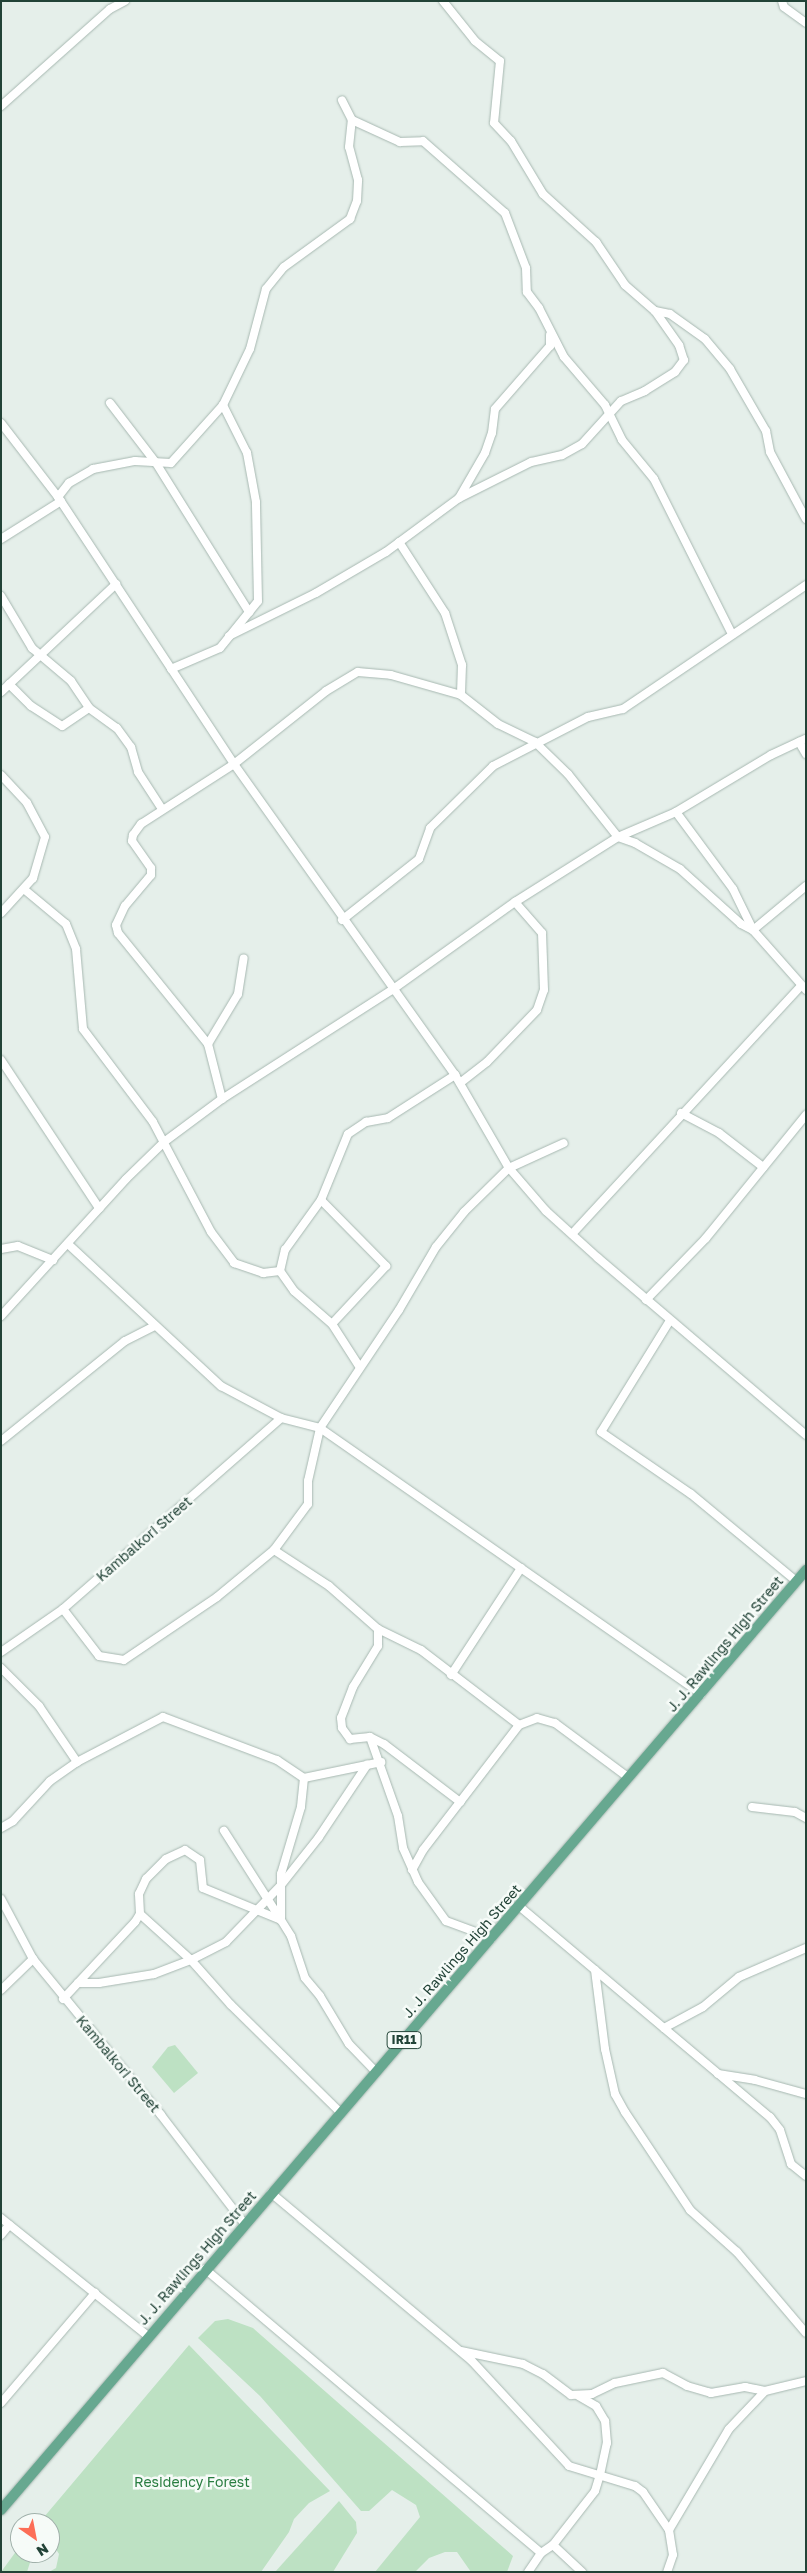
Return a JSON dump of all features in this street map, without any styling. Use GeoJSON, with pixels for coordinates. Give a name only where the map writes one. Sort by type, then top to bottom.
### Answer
{"type":"FeatureCollection","features":[{"type":"Feature","properties":{"kind":"main road","name":"J. J. Rawlings High Street"},"geometry":{"type":"LineString","coordinates":[[1,2510],[244,2223],[492,1938],[806,1570]]}},
{"type":"Feature","properties":{"kind":"street"},"geometry":{"type":"LineString","coordinates":[[1,106],[110,9],[125,1]]}},
{"type":"Feature","properties":{"kind":"street"},"geometry":{"type":"LineString","coordinates":[[229,636],[316,593],[399,542],[459,498],[531,462],[562,455],[582,444],[621,401],[645,391],[675,372],[684,360],[679,345],[655,311],[625,285],[596,242],[543,194],[511,142],[494,123],[500,61],[475,42],[443,1]]}},
{"type":"Feature","properties":{"kind":"street"},"geometry":{"type":"LineString","coordinates":[[782,1],[784,7],[806,23]]}},
{"type":"Feature","properties":{"kind":"street"},"geometry":{"type":"LineString","coordinates":[[1,539],[59,499],[69,483],[93,469],[134,461],[156,463],[175,460],[178,453],[223,405],[250,349],[259,306],[274,278],[313,243],[350,219],[358,201],[358,180],[349,147],[352,120],[342,100]]}},
{"type":"Feature","properties":{"kind":"street"},"geometry":{"type":"LineString","coordinates":[[352,120],[400,142],[423,141],[505,213],[526,268],[527,292],[540,308],[550,333],[564,357],[609,414],[622,440],[654,479],[732,634]]}},
{"type":"Feature","properties":{"kind":"street"},"geometry":{"type":"LineString","coordinates":[[655,311],[670,314],[706,339],[730,369],[766,431],[770,452],[806,519]]}},
{"type":"Feature","properties":{"kind":"street"},"geometry":{"type":"LineString","coordinates":[[459,498],[485,453],[492,433],[495,409],[550,346],[550,333]]}},
{"type":"Feature","properties":{"kind":"street"},"geometry":{"type":"LineString","coordinates":[[110,403],[156,463],[249,612]]}},
{"type":"Feature","properties":{"kind":"street"},"geometry":{"type":"LineString","coordinates":[[171,668],[220,648],[258,601],[256,502],[247,453],[223,405]]}},
{"type":"Feature","properties":{"kind":"street"},"geometry":{"type":"LineString","coordinates":[[1,422],[59,499],[234,764],[342,920],[455,1075],[509,1168],[546,1211],[669,1322],[806,1435]]}},
{"type":"Feature","properties":{"kind":"street"},"geometry":{"type":"LineString","coordinates":[[399,542],[445,613],[462,665],[461,695]]}},
{"type":"Feature","properties":{"kind":"street"},"geometry":{"type":"LineString","coordinates":[[1,692],[116,584]]}},
{"type":"Feature","properties":{"kind":"street"},"geometry":{"type":"LineString","coordinates":[[342,920],[419,859],[430,828],[464,792],[493,766],[535,742],[588,716],[623,709],[806,584]]}},
{"type":"Feature","properties":{"kind":"street"},"geometry":{"type":"LineString","coordinates":[[1,596],[32,648],[71,680],[89,708],[117,728],[132,747],[138,772],[162,809]]}},
{"type":"Feature","properties":{"kind":"street"},"geometry":{"type":"LineString","coordinates":[[222,1099],[208,1044],[118,933],[116,925],[125,906],[151,875],[151,868],[132,842],[133,835],[141,824],[234,764],[326,691],[358,672],[391,675],[461,695],[498,724],[535,742],[568,774],[618,837],[680,869],[741,924],[754,930]]}},
{"type":"Feature","properties":{"kind":"street"},"geometry":{"type":"LineString","coordinates":[[9,684],[31,706],[62,726],[89,708]]}},
{"type":"Feature","properties":{"kind":"street"},"geometry":{"type":"LineString","coordinates":[[1,1316],[99,1208],[164,1142],[222,1099],[392,990],[515,902],[618,837],[676,812],[802,740],[806,754]]}},
{"type":"Feature","properties":{"kind":"street"},"geometry":{"type":"LineString","coordinates":[[1,775],[28,804],[45,836],[33,878],[25,890],[1,913]]}},
{"type":"Feature","properties":{"kind":"street"},"geometry":{"type":"LineString","coordinates":[[572,1234],[681,1113],[803,988],[754,930],[733,889],[676,812]]}},
{"type":"Feature","properties":{"kind":"street"},"geometry":{"type":"LineString","coordinates":[[754,930],[806,886]]}},
{"type":"Feature","properties":{"kind":"street"},"geometry":{"type":"LineString","coordinates":[[25,890],[66,924],[76,949],[83,1028],[105,1061],[129,1085],[164,1142],[211,1232],[234,1264],[263,1273],[280,1271]]}},
{"type":"Feature","properties":{"kind":"street"},"geometry":{"type":"LineString","coordinates":[[460,1084],[487,1062],[537,1010],[544,990],[542,933],[515,902]]}},
{"type":"Feature","properties":{"kind":"street"},"geometry":{"type":"LineString","coordinates":[[208,1044],[238,994],[244,958]]}},
{"type":"Feature","properties":{"kind":"street"},"geometry":{"type":"LineString","coordinates":[[1,1060],[5,1074],[99,1208]]}},
{"type":"Feature","properties":{"kind":"street"},"geometry":{"type":"LineString","coordinates":[[359,1366],[332,1324],[294,1291],[280,1271],[284,1250],[320,1200],[348,1134],[366,1122],[388,1118],[455,1075]]}},
{"type":"Feature","properties":{"kind":"street"},"geometry":{"type":"LineString","coordinates":[[681,1113],[719,1132],[763,1167]]}},
{"type":"Feature","properties":{"kind":"street"},"geometry":{"type":"LineString","coordinates":[[646,1300],[706,1238],[806,1115]]}},
{"type":"Feature","properties":{"kind":"street"},"geometry":{"type":"LineString","coordinates":[[63,1609],[100,1656],[124,1660],[217,1597],[274,1550],[308,1504],[308,1481],[320,1428],[359,1366],[399,1310],[436,1247],[464,1212],[509,1168],[564,1142]]}},
{"type":"Feature","properties":{"kind":"street"},"geometry":{"type":"LineString","coordinates":[[320,1200],[386,1266],[332,1324]]}},
{"type":"Feature","properties":{"kind":"street"},"geometry":{"type":"LineString","coordinates":[[68,1244],[221,1386],[281,1418],[320,1428],[701,1694]]}},
{"type":"Feature","properties":{"kind":"street"},"geometry":{"type":"LineString","coordinates":[[1,1249],[18,1246],[53,1260]]}},
{"type":"Feature","properties":{"kind":"street"},"geometry":{"type":"LineString","coordinates":[[669,1322],[601,1432],[691,1494],[796,1581]]}},
{"type":"Feature","properties":{"kind":"street"},"geometry":{"type":"LineString","coordinates":[[1,1441],[125,1342],[155,1326]]}},
{"type":"Feature","properties":{"kind":"street","name":"Kambalkori Street"},"geometry":{"type":"LineString","coordinates":[[1,1651],[63,1609],[281,1418]]}},
{"type":"Feature","properties":{"kind":"street"},"geometry":{"type":"LineString","coordinates":[[274,1550],[328,1586],[378,1629],[421,1650],[518,1725]]}},
{"type":"Feature","properties":{"kind":"street"},"geometry":{"type":"LineString","coordinates":[[451,1675],[521,1568]]}},
{"type":"Feature","properties":{"kind":"street"},"geometry":{"type":"LineString","coordinates":[[378,1629],[378,1646],[353,1687],[341,1718],[342,1728],[350,1739],[370,1737],[460,1802]]}},
{"type":"Feature","properties":{"kind":"street"},"geometry":{"type":"LineString","coordinates":[[1,1668],[39,1706],[78,1762]]}},
{"type":"Feature","properties":{"kind":"street"},"geometry":{"type":"LineString","coordinates":[[1,1828],[14,1821],[50,1781],[78,1762],[163,1717],[277,1760],[304,1778],[381,1762]]}},
{"type":"Feature","properties":{"kind":"street"},"geometry":{"type":"LineString","coordinates":[[412,1870],[423,1850],[460,1802],[465,1800],[518,1725],[537,1718],[554,1723],[629,1778]]}},
{"type":"Feature","properties":{"kind":"street"},"geometry":{"type":"LineString","coordinates":[[370,1737],[381,1762],[398,1816],[403,1848],[412,1870],[446,1921],[492,1938]]}},
{"type":"Feature","properties":{"kind":"street"},"geometry":{"type":"LineString","coordinates":[[78,1983],[98,1984],[154,1974],[191,1960],[226,1942],[255,1908],[281,1885],[319,1837],[367,1765]]}},
{"type":"Feature","properties":{"kind":"street"},"geometry":{"type":"LineString","coordinates":[[281,1920],[281,1874],[301,1807],[304,1778]]}},
{"type":"Feature","properties":{"kind":"street"},"geometry":{"type":"LineString","coordinates":[[752,1807],[795,1812],[806,1818]]}},
{"type":"Feature","properties":{"kind":"street"},"geometry":{"type":"LineString","coordinates":[[224,1830],[291,1936],[305,1978],[320,1996],[348,2044],[376,2072]]}},
{"type":"Feature","properties":{"kind":"street"},"geometry":{"type":"LineString","coordinates":[[63,1999],[128,1932],[140,1914],[139,1894],[146,1879],[166,1859],[185,1850],[200,1860],[203,1888],[281,1920]]}},
{"type":"Feature","properties":{"kind":"street","name":"Kambalkori Street"},"geometry":{"type":"LineString","coordinates":[[1,1899],[33,1959],[63,1999],[161,2115],[244,2223]]}},
{"type":"Feature","properties":{"kind":"street"},"geometry":{"type":"LineString","coordinates":[[519,1906],[770,2117],[780,2130],[791,2164],[806,2176]]}},
{"type":"Feature","properties":{"kind":"street"},"geometry":{"type":"LineString","coordinates":[[140,1914],[191,1960],[230,2005],[341,2113]]}},
{"type":"Feature","properties":{"kind":"street"},"geometry":{"type":"LineString","coordinates":[[664,2028],[703,2007],[739,1977],[806,1948]]}},
{"type":"Feature","properties":{"kind":"street"},"geometry":{"type":"LineString","coordinates":[[1,1990],[33,1959]]}},
{"type":"Feature","properties":{"kind":"street"},"geometry":{"type":"LineString","coordinates":[[595,1970],[605,2049],[616,2094],[625,2112],[690,2210],[737,2252],[806,2333]]}},
{"type":"Feature","properties":{"kind":"street"},"geometry":{"type":"LineString","coordinates":[[718,2074],[755,2080],[806,2094]]}},
{"type":"Feature","properties":{"kind":"street"},"geometry":{"type":"LineString","coordinates":[[271,2193],[461,2350],[569,2466],[635,2486],[670,2530],[673,2555],[666,2572]]}},
{"type":"Feature","properties":{"kind":"street"},"geometry":{"type":"LineString","coordinates":[[1,2218],[148,2336]]}},
{"type":"Feature","properties":{"kind":"street"},"geometry":{"type":"LineString","coordinates":[[1,2235],[9,2225]]}},
{"type":"Feature","properties":{"kind":"street"},"geometry":{"type":"LineString","coordinates":[[205,2269],[541,2553]]}},
{"type":"Feature","properties":{"kind":"street"},"geometry":{"type":"LineString","coordinates":[[1,2403],[95,2293]]}},
{"type":"Feature","properties":{"kind":"street"},"geometry":{"type":"LineString","coordinates":[[461,2350],[516,2361],[543,2374],[564,2392],[580,2396],[596,2406],[605,2421],[607,2443],[595,2491],[553,2545],[541,2553],[528,2572]]}},
{"type":"Feature","properties":{"kind":"street"},"geometry":{"type":"LineString","coordinates":[[580,2396],[615,2383],[663,2373],[687,2386],[712,2393],[745,2387],[765,2391],[806,2380]]}},
{"type":"Feature","properties":{"kind":"street"},"geometry":{"type":"LineString","coordinates":[[670,2530],[729,2429],[765,2391]]}},
{"type":"Feature","properties":{"kind":"street"},"geometry":{"type":"LineString","coordinates":[[553,2545],[582,2572]]}},
{"type":"Feature","properties":{"kind":"green space"},"geometry":{"type":"Polygon","coordinates":[[[175,2045],[198,2073],[174,2093],[152,2067],[168,2047],[175,2045]]]}},
{"type":"Feature","properties":{"kind":"green space"},"geometry":{"type":"Polygon","coordinates":[[[228,2319],[253,2328],[513,2556],[507,2572],[471,2572],[457,2552],[445,2552],[429,2558],[415,2572],[375,2572],[420,2517],[416,2505],[392,2490],[369,2511],[361,2511],[260,2396],[198,2338],[215,2321],[228,2319]]]}},
{"type":"Feature","properties":{"kind":"green space","name":"Residency Forest"},"geometry":{"type":"Polygon","coordinates":[[[189,2345],[330,2491],[309,2503],[294,2519],[289,2532],[261,2572],[49,2572],[56,2568],[57,2563],[60,2563],[60,2513],[47,2513],[189,2345]]]}},
{"type":"Feature","properties":{"kind":"green space"},"geometry":{"type":"Polygon","coordinates":[[[339,2501],[356,2522],[357,2533],[333,2572],[275,2572],[339,2501]]]}},
{"type":"Feature","properties":{"kind":"green space"},"geometry":{"type":"Polygon","coordinates":[[[10,2560],[10,2563],[30,2563],[27,2572],[1,2572],[10,2560]]]}}]}
